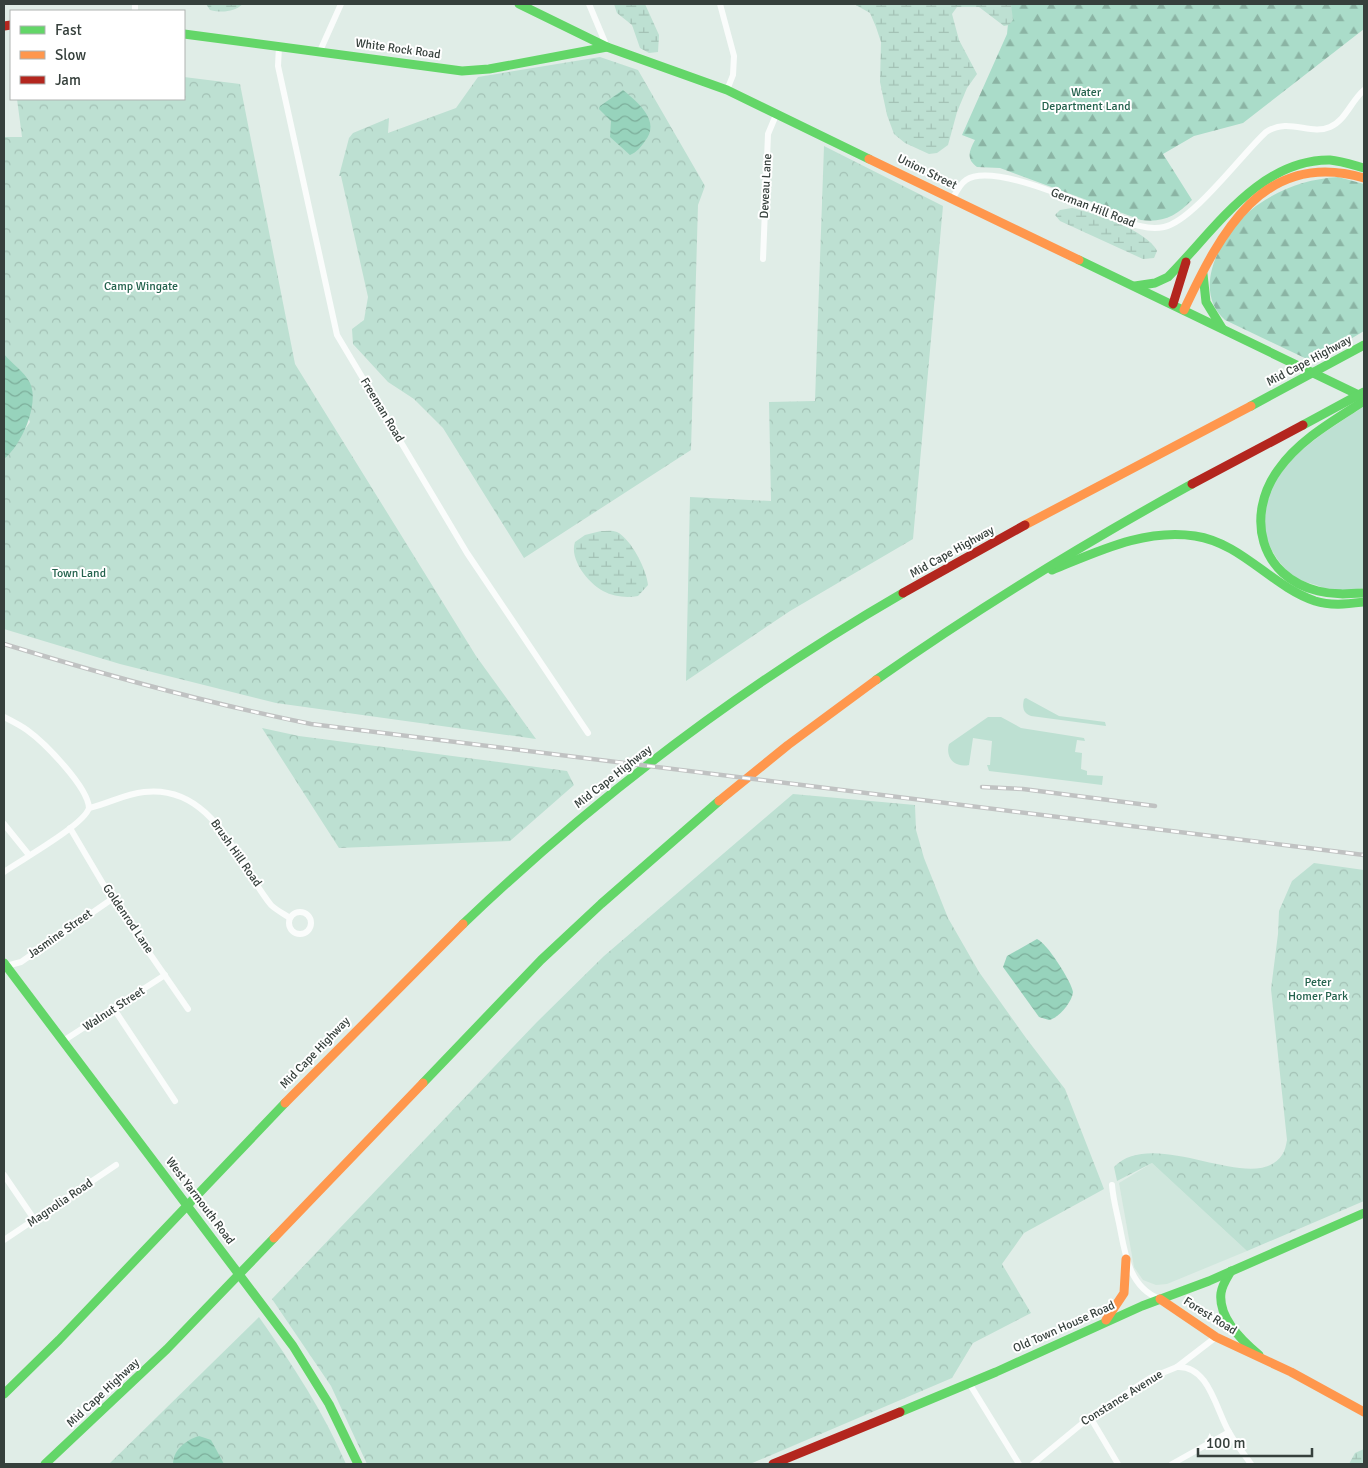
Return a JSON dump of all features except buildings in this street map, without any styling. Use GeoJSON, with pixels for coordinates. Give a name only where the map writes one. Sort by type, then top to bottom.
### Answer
{"type":"FeatureCollection","features":[{"type":"Feature","properties":{"kind":"main road","name":"Union Street"},"geometry":{"type":"LineString","coordinates":[[519,4],[607,47],[727,90],[1173,304],[1364,399]]}},
{"type":"Feature","properties":{"kind":"main road","name":"White Rock Road"},"geometry":{"type":"LineString","coordinates":[[185,34],[469,71],[607,47]]}},
{"type":"Feature","properties":{"kind":"main road"},"geometry":{"type":"LineString","coordinates":[[1135,286],[1164,280],[1189,256],[1202,239],[1246,194],[1281,172],[1319,161],[1336,161],[1364,168]]}},
{"type":"Feature","properties":{"kind":"main road"},"geometry":{"type":"LineString","coordinates":[[1184,310],[1221,236],[1236,217],[1255,199],[1276,185],[1299,176],[1322,171],[1343,172],[1364,178]]}},
{"type":"Feature","properties":{"kind":"main road"},"geometry":{"type":"LineString","coordinates":[[1173,304],[1180,278],[1189,256]]}},
{"type":"Feature","properties":{"kind":"main road"},"geometry":{"type":"LineString","coordinates":[[1204,270],[1206,302],[1222,328]]}},
{"type":"Feature","properties":{"kind":"main road"},"geometry":{"type":"LineString","coordinates":[[1324,367],[1364,339]]}},
{"type":"Feature","properties":{"kind":"main road","name":"Mid Cape Highway"},"geometry":{"type":"LineString","coordinates":[[4,1394],[117,1280],[424,960],[537,856],[632,777],[767,680],[882,606],[964,559],[1364,345]]}},
{"type":"Feature","properties":{"kind":"main road","name":"Mid Cape Highway"},"geometry":{"type":"LineString","coordinates":[[45,1464],[167,1349],[540,960],[602,901],[733,788],[880,677],[1023,582],[1134,517],[1364,392]]}},
{"type":"Feature","properties":{"kind":"main road"},"geometry":{"type":"LineString","coordinates":[[1364,399],[1301,445],[1282,464],[1265,491],[1259,519],[1261,535],[1267,552],[1276,567],[1290,579],[1309,589],[1328,595],[1347,596],[1364,593]]}},
{"type":"Feature","properties":{"kind":"main road"},"geometry":{"type":"LineString","coordinates":[[1023,582],[1100,550],[1128,541],[1159,535],[1186,534],[1205,538],[1231,548],[1285,588],[1303,597],[1332,605],[1364,602]]}},
{"type":"Feature","properties":{"kind":"main road","name":"West Yarmouth Road"},"geometry":{"type":"LineString","coordinates":[[5,965],[298,1353],[339,1423],[358,1464]]}},
{"type":"Feature","properties":{"kind":"main road","name":"Old Town House Road"},"geometry":{"type":"LineString","coordinates":[[774,1464],[969,1383],[1104,1322],[1231,1271],[1364,1213]]}},
{"type":"Feature","properties":{"kind":"main road"},"geometry":{"type":"LineString","coordinates":[[1104,1322],[1124,1293],[1126,1259]]}},
{"type":"Feature","properties":{"kind":"main road"},"geometry":{"type":"LineString","coordinates":[[1231,1271],[1222,1290],[1224,1307],[1237,1331],[1254,1351],[1267,1362]]}},
{"type":"Feature","properties":{"kind":"main road","name":"Forest Road"},"geometry":{"type":"LineString","coordinates":[[1160,1299],[1216,1337],[1364,1412]]}},
{"type":"Feature","properties":{"kind":"street"},"geometry":{"type":"LineString","coordinates":[[320,51],[340,4]]}},
{"type":"Feature","properties":{"kind":"street"},"geometry":{"type":"LineString","coordinates":[[589,4],[607,47]]}},
{"type":"Feature","properties":{"kind":"street"},"geometry":{"type":"LineString","coordinates":[[720,4],[734,56],[733,75],[727,90]]}},
{"type":"Feature","properties":{"kind":"street","name":"Freeman Road"},"geometry":{"type":"LineString","coordinates":[[279,46],[278,66],[337,335],[468,552],[588,733]]}},
{"type":"Feature","properties":{"kind":"street","name":"German Hill Road"},"geometry":{"type":"LineString","coordinates":[[953,198],[967,179],[974,176],[999,175],[1030,184],[1136,226],[1165,227],[1187,215],[1258,139],[1272,128],[1287,125],[1324,130],[1339,122],[1351,103],[1364,90]]}},
{"type":"Feature","properties":{"kind":"street","name":"Deveau Lane"},"geometry":{"type":"LineString","coordinates":[[762,259],[768,134],[776,115]]}},
{"type":"Feature","properties":{"kind":"street"},"geometry":{"type":"LineString","coordinates":[[4,717],[27,730],[57,759],[85,793],[89,808],[83,818],[70,828],[4,872]]}},
{"type":"Feature","properties":{"kind":"street","name":"Brush Hill Road"},"geometry":{"type":"LineString","coordinates":[[89,808],[144,792],[167,793],[191,802],[220,826],[272,906],[290,918]]}},
{"type":"Feature","properties":{"kind":"street"},"geometry":{"type":"LineString","coordinates":[[4,824],[29,855]]}},
{"type":"Feature","properties":{"kind":"street","name":"Goldenrod Lane"},"geometry":{"type":"LineString","coordinates":[[70,828],[112,899],[188,1009]]}},
{"type":"Feature","properties":{"kind":"street","name":"Jasmine Street"},"geometry":{"type":"LineString","coordinates":[[5,965],[21,962],[112,899]]}},
{"type":"Feature","properties":{"kind":"street","name":"Walnut Street"},"geometry":{"type":"LineString","coordinates":[[63,1041],[165,975]]}},
{"type":"Feature","properties":{"kind":"street"},"geometry":{"type":"LineString","coordinates":[[114,1009],[175,1101]]}},
{"type":"Feature","properties":{"kind":"street","name":"Magnolia Road"},"geometry":{"type":"LineString","coordinates":[[4,1240],[116,1165]]}},
{"type":"Feature","properties":{"kind":"street"},"geometry":{"type":"LineString","coordinates":[[4,1174],[34,1219]]}},
{"type":"Feature","properties":{"kind":"street","name":"Forest Road"},"geometry":{"type":"LineString","coordinates":[[1112,1185],[1126,1259],[1139,1285],[1151,1296],[1160,1299]]}},
{"type":"Feature","properties":{"kind":"street","name":"Constance Avenue"},"geometry":{"type":"LineString","coordinates":[[1033,1464],[1090,1416],[1156,1375],[1176,1367],[1216,1337]]}},
{"type":"Feature","properties":{"kind":"street"},"geometry":{"type":"LineString","coordinates":[[1176,1367],[1188,1367],[1204,1379],[1229,1432],[1251,1464]]}},
{"type":"Feature","properties":{"kind":"street"},"geometry":{"type":"LineString","coordinates":[[969,1383],[1019,1464]]}},
{"type":"Feature","properties":{"kind":"street"},"geometry":{"type":"LineString","coordinates":[[1090,1416],[1118,1464]]}},
{"type":"Feature","properties":{"kind":"street"},"geometry":{"type":"LineString","coordinates":[[1172,1464],[1229,1432]]}},
{"type":"Feature","properties":{"kind":"shaded area"},"geometry":{"type":"Polygon","coordinates":[[[1152,1163],[1247,1251],[1167,1284],[1156,1285],[1143,1280],[1134,1267],[1119,1183],[1152,1163]]]}},
{"type":"Feature","properties":{"kind":"green space"},"geometry":{"type":"Polygon","coordinates":[[[206,4],[243,4],[236,9],[223,12],[210,10],[206,4]]]}},
{"type":"Feature","properties":{"kind":"green space"},"geometry":{"type":"Polygon","coordinates":[[[614,4],[645,4],[659,35],[658,52],[649,53],[640,48],[632,25],[617,13],[614,4]]]}},
{"type":"Feature","properties":{"kind":"green space"},"geometry":{"type":"Polygon","coordinates":[[[854,4],[1011,4],[1013,20],[1009,25],[1004,26],[979,7],[957,7],[952,14],[959,40],[977,74],[967,88],[957,112],[948,145],[937,153],[929,154],[905,143],[894,134],[887,115],[880,82],[881,42],[870,13],[854,4]]]}},
{"type":"Feature","properties":{"kind":"green space","name":"Water Department Land"},"geometry":{"type":"Polygon","coordinates":[[[1010,4],[1364,4],[1364,29],[1243,123],[1194,136],[1163,154],[1192,200],[1169,217],[1149,221],[1141,220],[1000,168],[977,167],[971,161],[970,151],[975,140],[962,135],[1007,34],[1010,4]]]}},
{"type":"Feature","properties":{"kind":"green space"},"geometry":{"type":"Polygon","coordinates":[[[600,57],[638,70],[705,186],[698,205],[691,450],[524,558],[443,428],[414,399],[388,382],[353,344],[352,329],[364,320],[368,297],[341,176],[339,176],[349,138],[353,133],[389,118],[388,133],[456,108],[478,77],[600,57]]]}},
{"type":"Feature","properties":{"kind":"green space","name":"Camp Wingate"},"geometry":{"type":"Polygon","coordinates":[[[185,77],[240,84],[295,364],[476,656],[536,739],[276,703],[120,664],[4,629],[4,459],[30,422],[4,354],[4,137],[22,137],[17,100],[185,100],[185,77]]]}},
{"type":"Feature","properties":{"kind":"green space"},"geometry":{"type":"Polygon","coordinates":[[[824,146],[943,206],[913,539],[790,611],[686,681],[690,497],[771,501],[769,402],[815,401],[824,146]]]}},
{"type":"Feature","properties":{"kind":"green space"},"geometry":{"type":"Polygon","coordinates":[[[1338,177],[1364,184],[1364,331],[1317,359],[1309,360],[1225,320],[1214,306],[1210,291],[1211,275],[1216,258],[1224,242],[1235,227],[1259,204],[1297,185],[1338,177]]]}},
{"type":"Feature","properties":{"kind":"green space"},"geometry":{"type":"Polygon","coordinates":[[[1072,208],[1106,218],[1132,229],[1151,243],[1157,251],[1154,258],[1143,259],[1060,221],[1055,215],[1060,210],[1072,208]]]}},
{"type":"Feature","properties":{"kind":"green space"},"geometry":{"type":"Polygon","coordinates":[[[1363,407],[1364,588],[1334,592],[1302,581],[1286,569],[1278,560],[1271,549],[1267,537],[1264,513],[1270,489],[1288,464],[1311,442],[1363,407]]]}},
{"type":"Feature","properties":{"kind":"green space"},"geometry":{"type":"Polygon","coordinates":[[[601,531],[617,532],[633,548],[645,571],[648,585],[638,596],[629,597],[607,593],[591,582],[577,563],[574,549],[575,542],[585,535],[601,531]]]}},
{"type":"Feature","properties":{"kind":"green space"},"geometry":{"type":"Polygon","coordinates":[[[1026,698],[1059,716],[1105,722],[1106,726],[1031,716],[1026,713],[1023,707],[1024,699],[1026,698]]]}},
{"type":"Feature","properties":{"kind":"green space"},"geometry":{"type":"Polygon","coordinates":[[[988,717],[1001,717],[1021,728],[1084,738],[1085,741],[1077,740],[1075,752],[1082,753],[1081,769],[1087,771],[1087,775],[1103,776],[1102,785],[989,771],[987,765],[990,765],[992,741],[973,738],[969,765],[959,765],[952,761],[948,754],[949,744],[988,717]]]}},
{"type":"Feature","properties":{"kind":"green space"},"geometry":{"type":"Polygon","coordinates":[[[262,728],[299,736],[567,771],[574,785],[510,841],[339,848],[262,728]]]}},
{"type":"Feature","properties":{"kind":"green space"},"geometry":{"type":"Polygon","coordinates":[[[793,794],[915,805],[916,830],[924,858],[948,918],[979,972],[1065,1089],[1104,1189],[1024,1233],[1002,1264],[1031,1313],[973,1343],[952,1378],[750,1464],[367,1464],[331,1386],[272,1299],[537,1022],[604,956],[793,794]]]}},
{"type":"Feature","properties":{"kind":"green space","name":"Peter Homer Park"},"geometry":{"type":"Polygon","coordinates":[[[1314,863],[1364,870],[1364,1201],[1247,1251],[1152,1163],[1117,1181],[1114,1167],[1132,1156],[1154,1153],[1250,1169],[1268,1166],[1282,1155],[1287,1140],[1271,989],[1279,911],[1292,881],[1314,863]]]}},
{"type":"Feature","properties":{"kind":"green space"},"geometry":{"type":"Polygon","coordinates":[[[259,1317],[306,1388],[346,1464],[109,1464],[259,1317]]]}},
{"type":"Feature","properties":{"kind":"green space"},"geometry":{"type":"Polygon","coordinates":[[[1364,1449],[1364,1464],[1349,1464],[1355,1453],[1364,1449]]]}},
{"type":"Feature","properties":{"kind":"water"},"geometry":{"type":"Polygon","coordinates":[[[623,90],[646,113],[651,127],[649,134],[637,151],[630,155],[610,137],[611,121],[599,109],[600,106],[623,90]]]}},
{"type":"Feature","properties":{"kind":"water"},"geometry":{"type":"Polygon","coordinates":[[[4,354],[30,383],[33,402],[27,424],[17,445],[4,459],[4,354]]]}},
{"type":"Feature","properties":{"kind":"water"},"geometry":{"type":"Polygon","coordinates":[[[1037,939],[1047,947],[1058,963],[1073,992],[1064,1009],[1053,1019],[1049,1020],[1039,1017],[1003,967],[1007,956],[1037,939]]]}},
{"type":"Feature","properties":{"kind":"water"},"geometry":{"type":"Polygon","coordinates":[[[199,1436],[211,1440],[224,1464],[173,1464],[175,1454],[181,1446],[199,1436]]]}},
{"type":"Feature","properties":{"kind":"railway"},"geometry":{"type":"LineString","coordinates":[[4,644],[156,688],[311,724],[1364,855]]}},
{"type":"Feature","properties":{"kind":"railway"},"geometry":{"type":"LineString","coordinates":[[982,787],[1023,789],[1155,806]]}},
{"type":"Feature","properties":{"kind":"traffic: fast"},"geometry":{"type":"LineString","coordinates":[[519,4],[607,47],[727,90],[869,159]]}},
{"type":"Feature","properties":{"kind":"traffic: fast"},"geometry":{"type":"LineString","coordinates":[[185,34],[462,71],[489,69],[607,47]]}},
{"type":"Feature","properties":{"kind":"traffic: fast"},"geometry":{"type":"LineString","coordinates":[[1135,286],[1155,283],[1168,277],[1239,201],[1259,185],[1281,172],[1304,163],[1330,160],[1364,168]]}},
{"type":"Feature","properties":{"kind":"traffic: fast"},"geometry":{"type":"LineString","coordinates":[[1079,260],[1363,397]]}},
{"type":"Feature","properties":{"kind":"traffic: fast"},"geometry":{"type":"LineString","coordinates":[[1203,274],[1206,302],[1222,328]]}},
{"type":"Feature","properties":{"kind":"traffic: fast"},"geometry":{"type":"LineString","coordinates":[[1251,406],[1364,345]]}},
{"type":"Feature","properties":{"kind":"traffic: fast"},"geometry":{"type":"LineString","coordinates":[[1303,425],[1364,392]]}},
{"type":"Feature","properties":{"kind":"traffic: fast"},"geometry":{"type":"LineString","coordinates":[[1364,401],[1306,440],[1286,459],[1268,488],[1262,506],[1261,525],[1264,543],[1271,559],[1283,573],[1298,584],[1330,593],[1364,593]]}},
{"type":"Feature","properties":{"kind":"traffic: fast"},"geometry":{"type":"LineString","coordinates":[[876,680],[1031,578],[1192,484]]}},
{"type":"Feature","properties":{"kind":"traffic: fast"},"geometry":{"type":"LineString","coordinates":[[1052,570],[1122,543],[1140,538],[1176,534],[1212,540],[1227,547],[1284,586],[1315,601],[1333,604],[1364,602]]}},
{"type":"Feature","properties":{"kind":"traffic: fast"},"geometry":{"type":"LineString","coordinates":[[463,924],[566,832],[673,745],[786,666],[844,628],[903,593]]}},
{"type":"Feature","properties":{"kind":"traffic: fast"},"geometry":{"type":"LineString","coordinates":[[423,1083],[541,960],[601,904],[719,801]]}},
{"type":"Feature","properties":{"kind":"traffic: fast"},"geometry":{"type":"LineString","coordinates":[[4,963],[293,1346],[329,1404],[358,1464]]}},
{"type":"Feature","properties":{"kind":"traffic: fast"},"geometry":{"type":"LineString","coordinates":[[4,1394],[59,1340],[285,1103]]}},
{"type":"Feature","properties":{"kind":"traffic: fast"},"geometry":{"type":"LineString","coordinates":[[900,1412],[996,1372],[1142,1306],[1209,1281],[1364,1213]]}},
{"type":"Feature","properties":{"kind":"traffic: fast"},"geometry":{"type":"LineString","coordinates":[[45,1464],[167,1349],[274,1238]]}},
{"type":"Feature","properties":{"kind":"traffic: fast"},"geometry":{"type":"LineString","coordinates":[[1231,1271],[1221,1293],[1223,1311],[1232,1328],[1259,1355]]}},
{"type":"Feature","properties":{"kind":"traffic: slow"},"geometry":{"type":"LineString","coordinates":[[869,159],[1079,260]]}},
{"type":"Feature","properties":{"kind":"traffic: slow"},"geometry":{"type":"LineString","coordinates":[[1184,310],[1213,253],[1230,227],[1250,204],[1272,187],[1298,175],[1329,172],[1364,178]]}},
{"type":"Feature","properties":{"kind":"traffic: slow"},"geometry":{"type":"LineString","coordinates":[[1025,525],[1251,406]]}},
{"type":"Feature","properties":{"kind":"traffic: slow"},"geometry":{"type":"LineString","coordinates":[[719,801],[788,745],[876,680]]}},
{"type":"Feature","properties":{"kind":"traffic: slow"},"geometry":{"type":"LineString","coordinates":[[285,1103],[463,924]]}},
{"type":"Feature","properties":{"kind":"traffic: slow"},"geometry":{"type":"LineString","coordinates":[[274,1238],[423,1083]]}},
{"type":"Feature","properties":{"kind":"traffic: slow"},"geometry":{"type":"LineString","coordinates":[[1106,1320],[1124,1293],[1126,1259]]}},
{"type":"Feature","properties":{"kind":"traffic: slow"},"geometry":{"type":"LineString","coordinates":[[1160,1299],[1216,1337],[1291,1372],[1364,1412]]}},
{"type":"Feature","properties":{"kind":"traffic: jam"},"geometry":{"type":"LineString","coordinates":[[4,26],[10,25]]}},
{"type":"Feature","properties":{"kind":"traffic: jam"},"geometry":{"type":"LineString","coordinates":[[1173,304],[1186,262]]}},
{"type":"Feature","properties":{"kind":"traffic: jam"},"geometry":{"type":"LineString","coordinates":[[1192,484],[1303,425]]}},
{"type":"Feature","properties":{"kind":"traffic: jam"},"geometry":{"type":"LineString","coordinates":[[903,593],[1025,525]]}},
{"type":"Feature","properties":{"kind":"traffic: jam"},"geometry":{"type":"LineString","coordinates":[[773,1464],[900,1412]]}},
{"type":"Feature","properties":{"kind":"park label","name":"Town Land"},"geometry":{"type":"Point","coordinates":[79,573]}}]}
